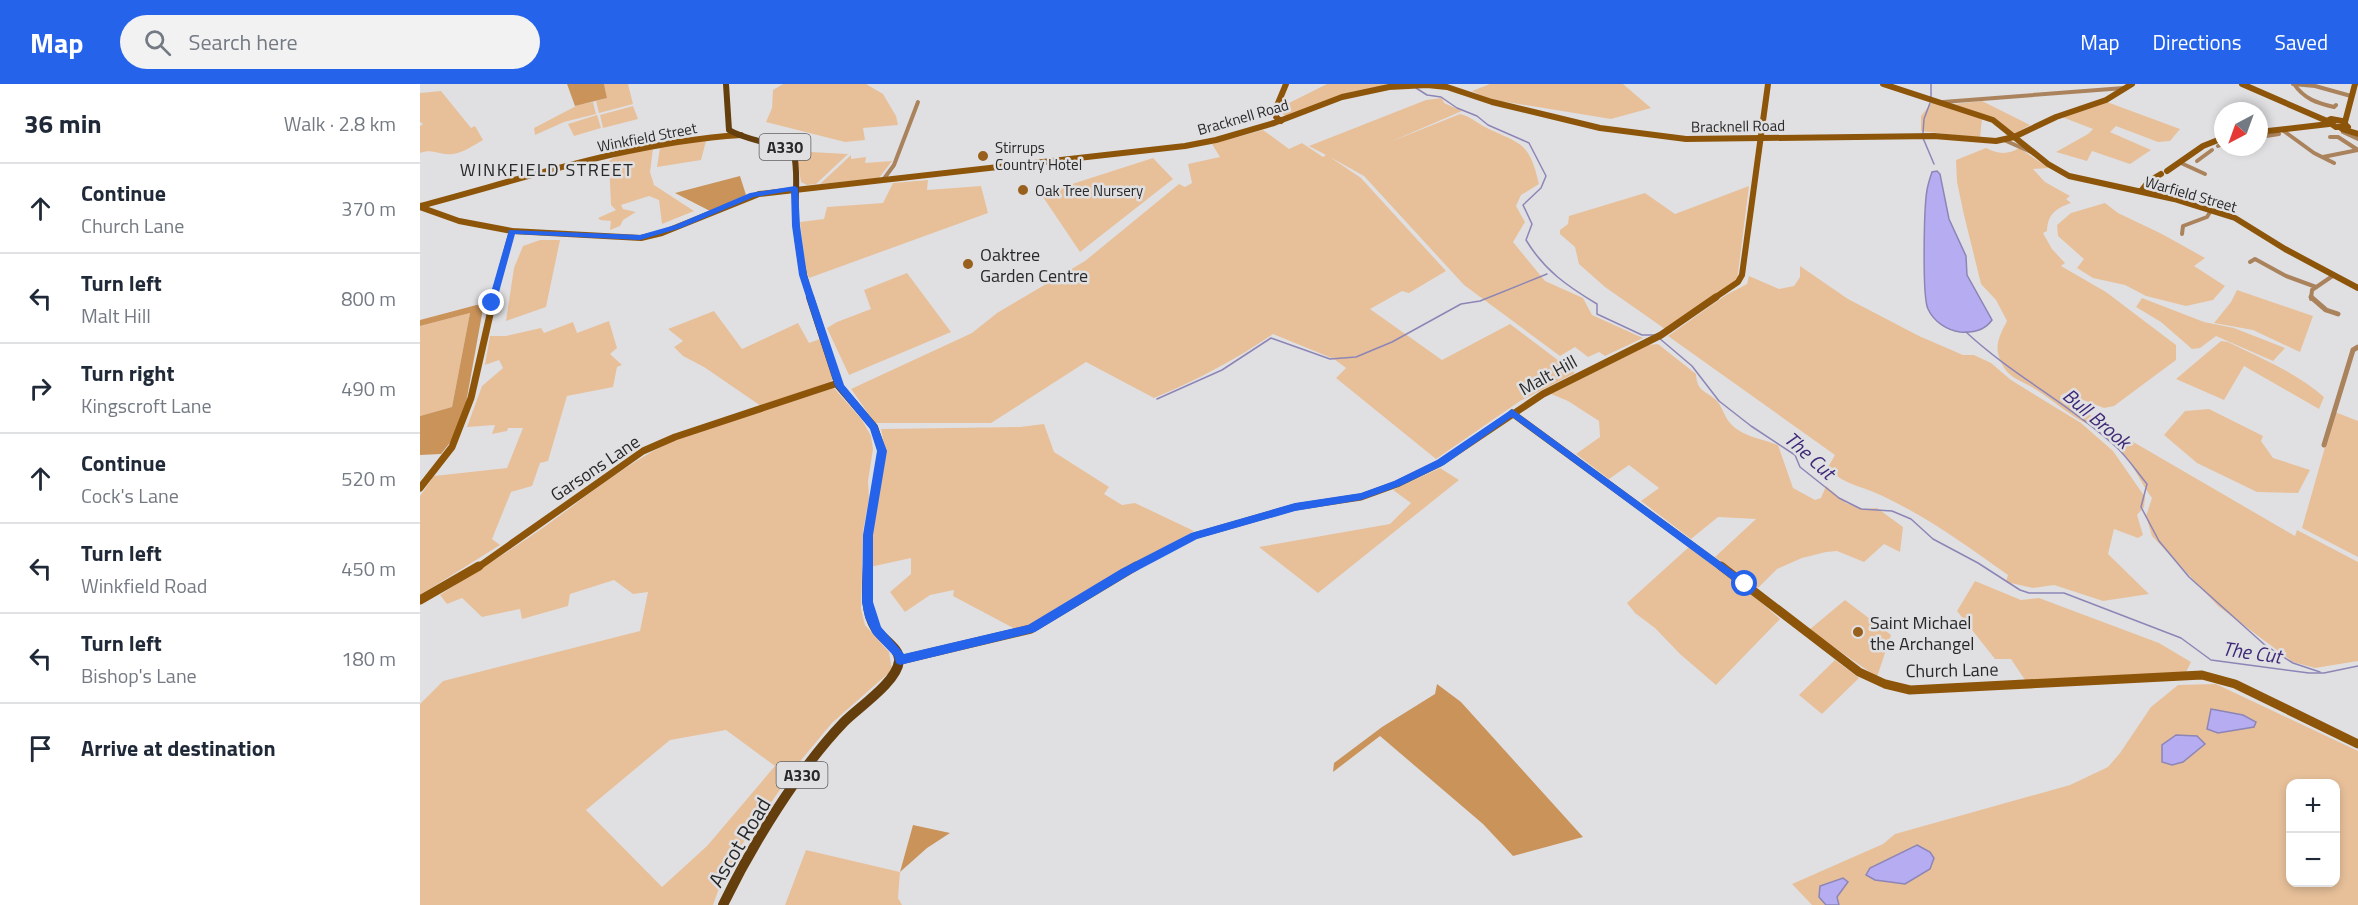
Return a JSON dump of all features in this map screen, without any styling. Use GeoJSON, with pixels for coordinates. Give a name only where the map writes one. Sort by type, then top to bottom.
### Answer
{"type":"FeatureCollection","features":[{"type":"Feature","properties":{"kind":"main road"},"geometry":{"type":"LineString","coordinates":[[726,84],[729,130]]}},
{"type":"Feature","properties":{"kind":"main road","name":"A330"},"geometry":{"type":"LineString","coordinates":[[729,130],[741,135],[772,141],[794,154],[798,174],[795,188],[796,226],[803,275],[839,385],[874,427],[882,451],[868,535],[867,602],[870,617],[877,630],[898,653],[900,660]]}},
{"type":"Feature","properties":{"kind":"main road","name":"Ascot Road"},"geometry":{"type":"LineString","coordinates":[[723,905],[744,861],[807,768],[844,722],[895,674],[900,660]]}},
{"type":"Feature","properties":{"kind":"street"},"geometry":{"type":"LineString","coordinates":[[1281,121],[1276,117],[1275,112],[1286,84]]}},
{"type":"Feature","properties":{"kind":"street","name":"Bracknell Road"},"geometry":{"type":"LineString","coordinates":[[420,206],[459,221],[512,231],[640,238],[678,227],[753,195],[795,188],[1076,160],[1177,147],[1216,140],[1281,121],[1353,94],[1427,84],[1447,87],[1492,102],[1631,133],[1686,139],[1923,136],[1996,141],[2014,137],[2056,117],[2106,100],[2132,84]]}},
{"type":"Feature","properties":{"kind":"street","name":"Malt Hill"},"geometry":{"type":"LineString","coordinates":[[900,660],[1031,629],[1125,572],[1194,536],[1286,509],[1347,500],[1388,488],[1440,463],[1512,412],[1580,374],[1657,337],[1738,282],[1742,275],[1767,84]]}},
{"type":"Feature","properties":{"kind":"street","name":"Warfield Street"},"geometry":{"type":"LineString","coordinates":[[1883,84],[1993,120],[2038,156],[2069,176],[2212,209],[2247,224],[2285,249],[2358,288]]}},
{"type":"Feature","properties":{"kind":"street"},"geometry":{"type":"LineString","coordinates":[[2242,84],[2302,110],[2331,121],[2347,124],[2358,134]]}},
{"type":"Feature","properties":{"kind":"street"},"geometry":{"type":"LineString","coordinates":[[2293,84],[2315,85],[2351,96]]}},
{"type":"Feature","properties":{"kind":"street"},"geometry":{"type":"LineString","coordinates":[[2293,84],[2300,95],[2306,99],[2334,107],[2336,105]]}},
{"type":"Feature","properties":{"kind":"street"},"geometry":{"type":"LineString","coordinates":[[2342,130],[2347,124],[2355,84]]}},
{"type":"Feature","properties":{"kind":"street"},"geometry":{"type":"LineString","coordinates":[[1943,102],[2124,88]]}},
{"type":"Feature","properties":{"kind":"street"},"geometry":{"type":"LineString","coordinates":[[882,180],[894,165],[918,102]]}},
{"type":"Feature","properties":{"kind":"street"},"geometry":{"type":"LineString","coordinates":[[2268,134],[2347,116]]}},
{"type":"Feature","properties":{"kind":"street"},"geometry":{"type":"LineString","coordinates":[[2331,121],[2358,139]]}},
{"type":"Feature","properties":{"kind":"street"},"geometry":{"type":"LineString","coordinates":[[717,136],[729,130]]}},
{"type":"Feature","properties":{"kind":"street"},"geometry":{"type":"LineString","coordinates":[[2342,130],[2358,134]]}},
{"type":"Feature","properties":{"kind":"street"},"geometry":{"type":"LineString","coordinates":[[2280,132],[2334,163]]}},
{"type":"Feature","properties":{"kind":"street","name":"Winkfield Street"},"geometry":{"type":"LineString","coordinates":[[420,206],[624,151],[717,136],[741,135]]}},
{"type":"Feature","properties":{"kind":"street"},"geometry":{"type":"LineString","coordinates":[[2330,137],[2337,137],[2358,150]]}},
{"type":"Feature","properties":{"kind":"street"},"geometry":{"type":"LineString","coordinates":[[2004,140],[2014,146]]}},
{"type":"Feature","properties":{"kind":"street"},"geometry":{"type":"LineString","coordinates":[[1996,141],[2038,156]]}},
{"type":"Feature","properties":{"kind":"street"},"geometry":{"type":"LineString","coordinates":[[2141,191],[2149,181],[2181,163],[2198,150],[2214,144]]}},
{"type":"Feature","properties":{"kind":"street"},"geometry":{"type":"LineString","coordinates":[[2198,150],[2207,153]]}},
{"type":"Feature","properties":{"kind":"street"},"geometry":{"type":"LineString","coordinates":[[2197,161],[2212,150]]}},
{"type":"Feature","properties":{"kind":"street"},"geometry":{"type":"LineString","coordinates":[[2322,157],[2347,154],[2358,150]]}},
{"type":"Feature","properties":{"kind":"street"},"geometry":{"type":"LineString","coordinates":[[2181,163],[2205,174]]}},
{"type":"Feature","properties":{"kind":"street"},"geometry":{"type":"LineString","coordinates":[[2182,234],[2183,226],[2207,217],[2212,209]]}},
{"type":"Feature","properties":{"kind":"street"},"geometry":{"type":"LineString","coordinates":[[420,488],[452,447],[471,398],[492,303],[512,231]]}},
{"type":"Feature","properties":{"kind":"street"},"geometry":{"type":"LineString","coordinates":[[2250,262],[2254,259],[2286,276],[2316,287]]}},
{"type":"Feature","properties":{"kind":"street"},"geometry":{"type":"LineString","coordinates":[[2334,275],[2312,290],[2311,299],[2326,310],[2338,314]]}},
{"type":"Feature","properties":{"kind":"street"},"geometry":{"type":"LineString","coordinates":[[2324,445],[2353,350],[2358,347]]}},
{"type":"Feature","properties":{"kind":"street","name":"Garsons Lane"},"geometry":{"type":"LineString","coordinates":[[420,600],[480,566],[644,451],[675,436],[839,385]]}},
{"type":"Feature","properties":{"kind":"street","name":"Church Lane"},"geometry":{"type":"LineString","coordinates":[[1512,412],[1775,606],[1859,672],[1885,684],[1910,690],[2202,675],[2243,687],[2358,744]]}},
{"type":"Feature","properties":{"kind":"shaded area"},"geometry":{"type":"Polygon","coordinates":[[[567,84],[604,84],[607,98],[575,106],[567,84]]]}},
{"type":"Feature","properties":{"kind":"shaded area"},"geometry":{"type":"Polygon","coordinates":[[[604,84],[628,84],[633,104],[599,113],[596,101],[607,98],[604,84]]]}},
{"type":"Feature","properties":{"kind":"shaded area"},"geometry":{"type":"Polygon","coordinates":[[[783,84],[866,84],[883,94],[896,116],[898,125],[863,128],[865,140],[845,142],[766,122],[772,108],[773,90],[783,84]]]}},
{"type":"Feature","properties":{"kind":"shaded area"},"geometry":{"type":"Polygon","coordinates":[[[1327,84],[1387,84],[1388,86],[1351,92],[1286,116],[1279,112],[1281,107],[1327,84]]]}},
{"type":"Feature","properties":{"kind":"shaded area"},"geometry":{"type":"Polygon","coordinates":[[[1490,84],[1623,84],[1651,108],[1611,119],[1488,99],[1472,91],[1490,84]]]}},
{"type":"Feature","properties":{"kind":"shaded area"},"geometry":{"type":"Polygon","coordinates":[[[441,91],[471,128],[475,126],[483,140],[457,153],[429,151],[420,153],[420,126],[423,124],[420,122],[420,93],[441,91]]]}},
{"type":"Feature","properties":{"kind":"shaded area"},"geometry":{"type":"Polygon","coordinates":[[[1442,98],[1444,103],[1462,111],[1390,142],[1460,114],[1522,146],[1532,159],[1539,184],[1521,195],[1516,206],[1525,222],[1513,242],[1545,281],[1583,298],[1592,315],[1643,338],[1605,356],[1599,352],[1588,357],[1575,347],[1560,356],[1464,285],[1364,176],[1330,157],[1361,178],[1446,271],[1409,293],[1402,291],[1370,309],[1442,360],[1510,324],[1575,373],[1520,401],[1436,459],[1336,378],[1346,368],[1334,359],[1273,334],[1215,369],[1154,398],[1086,362],[991,423],[875,423],[851,389],[972,333],[997,313],[1085,261],[1179,184],[1185,187],[1192,183],[1188,164],[1220,157],[1212,144],[1263,130],[1289,149],[1302,143],[1323,157],[1326,155],[1309,146],[1426,100],[1442,98]]]}},
{"type":"Feature","properties":{"kind":"shaded area"},"geometry":{"type":"Polygon","coordinates":[[[1933,101],[1982,118],[1980,138],[1921,131],[1921,116],[1933,101]]]}},
{"type":"Feature","properties":{"kind":"shaded area"},"geometry":{"type":"Polygon","coordinates":[[[1982,101],[2030,125],[2014,134],[1996,119],[1954,104],[1982,101]]]}},
{"type":"Feature","properties":{"kind":"shaded area"},"geometry":{"type":"Polygon","coordinates":[[[593,102],[596,114],[564,122],[535,135],[534,128],[578,105],[593,102]]]}},
{"type":"Feature","properties":{"kind":"shaded area"},"geometry":{"type":"Polygon","coordinates":[[[2107,102],[2180,129],[2170,141],[2158,142],[2116,126],[2110,132],[2151,150],[2130,164],[2092,151],[2087,161],[2056,152],[2093,129],[2062,117],[2107,102]]]}},
{"type":"Feature","properties":{"kind":"shaded area"},"geometry":{"type":"Polygon","coordinates":[[[633,106],[638,119],[603,128],[600,115],[633,106]]]}},
{"type":"Feature","properties":{"kind":"shaded area"},"geometry":{"type":"Polygon","coordinates":[[[597,115],[601,128],[574,136],[568,124],[597,115]]]}},
{"type":"Feature","properties":{"kind":"shaded area"},"geometry":{"type":"Polygon","coordinates":[[[706,141],[701,160],[657,167],[660,148],[653,149],[650,172],[654,185],[694,211],[662,224],[659,200],[649,196],[621,205],[623,209],[636,212],[623,220],[620,226],[610,230],[611,221],[598,218],[616,210],[611,205],[609,161],[642,148],[706,141]]]}},
{"type":"Feature","properties":{"kind":"shaded area"},"geometry":{"type":"Polygon","coordinates":[[[1986,148],[2002,153],[2019,148],[2049,168],[2033,169],[2045,182],[2070,196],[2066,199],[2071,203],[2053,213],[2047,231],[2043,233],[2052,249],[2065,263],[2061,266],[2106,292],[2176,345],[2176,360],[2114,406],[2104,408],[2065,393],[2060,396],[2095,418],[2103,429],[2084,422],[2012,376],[1999,358],[1998,342],[2007,321],[1996,300],[1981,284],[1957,182],[1956,160],[1986,148]]]}},
{"type":"Feature","properties":{"kind":"shaded area"},"geometry":{"type":"Polygon","coordinates":[[[811,152],[848,154],[816,184],[807,185],[801,182],[797,157],[811,152]]]}},
{"type":"Feature","properties":{"kind":"shaded area"},"geometry":{"type":"Polygon","coordinates":[[[851,155],[851,159],[866,157],[865,163],[892,161],[879,178],[820,184],[851,155]]]}},
{"type":"Feature","properties":{"kind":"shaded area"},"geometry":{"type":"Polygon","coordinates":[[[1153,158],[1173,179],[1080,252],[1041,194],[1153,158]]]}},
{"type":"Feature","properties":{"kind":"shaded area"},"geometry":{"type":"Polygon","coordinates":[[[1937,171],[1940,174],[1949,219],[1966,256],[1967,275],[1992,320],[1986,326],[1974,331],[1960,332],[1941,325],[1931,314],[1926,301],[1924,251],[1926,199],[1932,172],[1937,171]]]}},
{"type":"Feature","properties":{"kind":"shaded area"},"geometry":{"type":"Polygon","coordinates":[[[740,176],[746,195],[710,211],[675,193],[740,176]]]}},
{"type":"Feature","properties":{"kind":"shaded area"},"geometry":{"type":"Polygon","coordinates":[[[928,180],[927,190],[981,186],[988,213],[809,278],[806,271],[800,222],[824,219],[827,207],[883,203],[893,183],[928,180]]]}},
{"type":"Feature","properties":{"kind":"shaded area"},"geometry":{"type":"Polygon","coordinates":[[[1749,186],[1737,281],[1665,329],[1605,287],[1579,264],[1575,247],[1560,234],[1560,230],[1568,224],[1569,216],[1645,193],[1675,214],[1749,186]]]}},
{"type":"Feature","properties":{"kind":"shaded area"},"geometry":{"type":"Polygon","coordinates":[[[2105,203],[2118,213],[2205,258],[2194,266],[2225,286],[2213,300],[2186,306],[2146,296],[2125,285],[2093,278],[2077,268],[2084,259],[2058,236],[2057,225],[2071,213],[2105,203]]]}},
{"type":"Feature","properties":{"kind":"shaded area"},"geometry":{"type":"Polygon","coordinates":[[[540,240],[560,240],[546,307],[506,321],[514,268],[523,246],[540,240]]]}},
{"type":"Feature","properties":{"kind":"shaded area"},"geometry":{"type":"Polygon","coordinates":[[[1800,266],[1848,299],[1919,336],[1963,355],[1974,355],[1991,363],[2011,380],[2081,423],[2113,451],[2145,497],[2144,507],[2137,515],[2143,535],[2138,538],[2114,529],[2108,554],[2149,594],[2103,601],[2054,585],[2033,588],[2006,582],[2008,575],[1942,529],[1889,499],[1837,476],[1828,467],[1835,455],[1668,336],[1726,295],[1747,284],[1749,276],[1779,289],[1794,286],[1800,277],[1800,266]]]}},
{"type":"Feature","properties":{"kind":"shaded area"},"geometry":{"type":"Polygon","coordinates":[[[907,273],[951,332],[849,375],[827,328],[871,309],[864,290],[907,273]]]}},
{"type":"Feature","properties":{"kind":"shaded area"},"geometry":{"type":"Polygon","coordinates":[[[2237,290],[2313,316],[2300,352],[2253,330],[2214,323],[2231,302],[2237,290]]]}},
{"type":"Feature","properties":{"kind":"shaded area"},"geometry":{"type":"Polygon","coordinates":[[[2142,298],[2204,322],[2234,328],[2285,348],[2273,361],[2216,336],[2200,348],[2192,349],[2161,322],[2136,307],[2142,298]]]}},
{"type":"Feature","properties":{"kind":"shaded area"},"geometry":{"type":"Polygon","coordinates":[[[484,303],[466,403],[456,435],[441,454],[420,455],[420,416],[452,407],[470,313],[420,326],[420,320],[484,303]]]}},
{"type":"Feature","properties":{"kind":"shaded area"},"geometry":{"type":"Polygon","coordinates":[[[714,311],[742,349],[798,323],[809,343],[820,339],[833,379],[761,406],[704,367],[683,356],[674,347],[683,341],[668,329],[714,311]]]}},
{"type":"Feature","properties":{"kind":"shaded area"},"geometry":{"type":"Polygon","coordinates":[[[470,313],[452,407],[420,416],[420,326],[470,313]]]}},
{"type":"Feature","properties":{"kind":"shaded area"},"geometry":{"type":"Polygon","coordinates":[[[609,321],[617,348],[610,354],[622,365],[617,367],[613,387],[567,396],[548,461],[540,463],[532,486],[511,492],[492,539],[500,545],[420,595],[420,496],[434,476],[507,468],[523,428],[508,428],[507,431],[492,434],[495,425],[467,427],[482,386],[503,368],[499,360],[485,365],[490,336],[506,336],[541,328],[544,333],[573,322],[577,333],[609,321]]]}},
{"type":"Feature","properties":{"kind":"shaded area"},"geometry":{"type":"Polygon","coordinates":[[[2221,341],[2228,342],[2266,360],[2313,388],[2324,397],[2319,409],[2244,366],[2224,400],[2176,379],[2221,341]]]}},
{"type":"Feature","properties":{"kind":"shaded area"},"geometry":{"type":"Polygon","coordinates":[[[1658,344],[1696,374],[1702,390],[1717,401],[1735,427],[1746,434],[1778,445],[1793,488],[1815,500],[1821,498],[1826,486],[1846,503],[1864,509],[1877,508],[1903,527],[1900,552],[1884,544],[1864,562],[1837,551],[1802,558],[1777,569],[1758,588],[1715,557],[1756,519],[1718,517],[1691,539],[1641,501],[1659,488],[1629,465],[1609,479],[1576,454],[1600,437],[1599,421],[1568,401],[1551,394],[1648,345],[1658,344]]]}},
{"type":"Feature","properties":{"kind":"shaded area"},"geometry":{"type":"Polygon","coordinates":[[[834,388],[862,420],[871,436],[873,449],[868,481],[869,499],[863,531],[861,609],[865,625],[889,652],[892,670],[832,723],[797,765],[741,846],[721,883],[713,905],[420,905],[420,704],[443,681],[640,631],[648,592],[633,594],[614,580],[570,594],[568,606],[522,619],[520,609],[482,617],[462,598],[447,604],[440,595],[531,536],[610,478],[682,437],[834,388]],[[726,730],[670,740],[586,810],[662,887],[707,846],[775,766],[726,730]]]}},
{"type":"Feature","properties":{"kind":"shaded area"},"geometry":{"type":"Polygon","coordinates":[[[2209,409],[2263,436],[2261,441],[2273,458],[2310,470],[2298,493],[2257,492],[2197,463],[2164,435],[2185,411],[2209,409]]]}},
{"type":"Feature","properties":{"kind":"shaded area"},"geometry":{"type":"Polygon","coordinates":[[[2335,412],[2358,421],[2358,557],[2302,528],[2335,412]]]}},
{"type":"Feature","properties":{"kind":"shaded area"},"geometry":{"type":"Polygon","coordinates":[[[1044,424],[1054,452],[1109,487],[1104,494],[1122,505],[1135,503],[1194,531],[1019,631],[953,596],[954,590],[930,595],[905,612],[890,592],[911,574],[911,558],[870,567],[868,535],[882,467],[881,429],[1020,427],[1044,424]]]}},
{"type":"Feature","properties":{"kind":"shaded area"},"geometry":{"type":"Polygon","coordinates":[[[2111,429],[2295,536],[2297,530],[2358,562],[2358,661],[2315,668],[2293,662],[2218,606],[2152,536],[2146,516],[2152,498],[2127,458],[2104,437],[2111,429]]]}},
{"type":"Feature","properties":{"kind":"shaded area"},"geometry":{"type":"Polygon","coordinates":[[[1440,468],[1459,480],[1318,593],[1259,547],[1390,524],[1411,503],[1393,490],[1440,468]]]}},
{"type":"Feature","properties":{"kind":"shaded area"},"geometry":{"type":"Polygon","coordinates":[[[1689,547],[1747,590],[1780,619],[1716,685],[1680,654],[1655,628],[1635,613],[1627,603],[1689,547]]]}},
{"type":"Feature","properties":{"kind":"shaded area"},"geometry":{"type":"Polygon","coordinates":[[[1975,581],[2021,600],[2039,598],[2159,643],[2191,662],[2186,672],[2025,680],[2011,659],[1995,659],[1957,611],[1975,581]]]}},
{"type":"Feature","properties":{"kind":"shaded area"},"geometry":{"type":"Polygon","coordinates":[[[1845,600],[1891,635],[1877,677],[1809,630],[1845,600]]]}},
{"type":"Feature","properties":{"kind":"shaded area"},"geometry":{"type":"Polygon","coordinates":[[[1835,660],[1859,678],[1822,714],[1799,695],[1835,660]]]}},
{"type":"Feature","properties":{"kind":"shaded area"},"geometry":{"type":"Polygon","coordinates":[[[1437,684],[1461,702],[1583,837],[1513,856],[1483,824],[1380,736],[1333,772],[1334,763],[1382,727],[1435,694],[1437,684]]]}},
{"type":"Feature","properties":{"kind":"shaded area"},"geometry":{"type":"Polygon","coordinates":[[[2216,684],[2358,751],[2358,905],[1812,905],[1792,884],[1883,844],[1895,834],[2070,785],[2108,767],[2151,707],[2178,685],[2216,684]]]}},
{"type":"Feature","properties":{"kind":"shaded area"},"geometry":{"type":"Polygon","coordinates":[[[2211,709],[2243,715],[2256,722],[2254,727],[2218,733],[2207,729],[2211,709]]]}},
{"type":"Feature","properties":{"kind":"shaded area"},"geometry":{"type":"Polygon","coordinates":[[[2176,735],[2197,736],[2205,744],[2183,762],[2172,765],[2162,762],[2162,745],[2176,735]]]}},
{"type":"Feature","properties":{"kind":"shaded area"},"geometry":{"type":"Polygon","coordinates":[[[913,825],[950,833],[927,848],[900,872],[913,825]]]}},
{"type":"Feature","properties":{"kind":"shaded area"},"geometry":{"type":"Polygon","coordinates":[[[1917,845],[1930,852],[1934,858],[1930,869],[1905,884],[1875,880],[1866,875],[1870,868],[1917,845]]]}},
{"type":"Feature","properties":{"kind":"shaded area"},"geometry":{"type":"Polygon","coordinates":[[[806,850],[900,872],[898,898],[902,905],[785,905],[806,850]]]}},
{"type":"Feature","properties":{"kind":"shaded area"},"geometry":{"type":"Polygon","coordinates":[[[1843,878],[1848,882],[1837,897],[1839,905],[1826,905],[1819,897],[1820,886],[1843,878]]]}},
{"type":"Feature","properties":{"kind":"waterway","name":"Bull Brook"},"geometry":{"type":"LineString","coordinates":[[1931,84],[1931,98]]}},
{"type":"Feature","properties":{"kind":"waterway","name":"The Cut"},"geometry":{"type":"LineString","coordinates":[[1416,88],[1427,95],[1441,97],[1457,108],[1477,116],[1488,125],[1529,143],[1546,176],[1541,188],[1523,205],[1532,224],[1526,240],[1533,251],[1548,269],[1597,304],[1597,314],[1642,335],[1655,335]]}},
{"type":"Feature","properties":{"kind":"waterway","name":"Bull Brook"},"geometry":{"type":"LineString","coordinates":[[1923,133],[1924,119],[1930,103]]}},
{"type":"Feature","properties":{"kind":"waterway","name":"Bull Brook"},"geometry":{"type":"LineString","coordinates":[[1923,138],[1934,164]]}},
{"type":"Feature","properties":{"kind":"waterway"},"geometry":{"type":"LineString","coordinates":[[1157,399],[1222,370],[1271,338],[1330,359],[1356,357],[1392,342],[1461,304],[1480,301],[1547,274]]}},
{"type":"Feature","properties":{"kind":"waterway","name":"Bull Brook"},"geometry":{"type":"LineString","coordinates":[[1966,332],[2002,362],[2078,416],[2123,454],[2147,484],[2141,507],[2159,541],[2189,577],[2266,646],[2293,663],[2320,672]]}},
{"type":"Feature","properties":{"kind":"waterway","name":"The Cut"},"geometry":{"type":"LineString","coordinates":[[1659,338],[1692,366],[1719,401],[1751,426],[1795,455],[1800,467],[1839,498],[1861,509],[1892,511],[1911,519],[1933,539],[1978,563],[2020,590],[2029,593],[2064,593],[2181,638],[2211,660],[2309,673],[2324,673],[2358,666]]}},
{"type":"Feature","properties":{"kind":"place","name":"Stirrups Country Hotel"},"geometry":{"type":"Point","coordinates":[983,156]}},
{"type":"Feature","properties":{"kind":"place","name":"Oak Tree Nursery"},"geometry":{"type":"Point","coordinates":[1023,190]}},
{"type":"Feature","properties":{"kind":"place","name":"Oaktree Garden Centre"},"geometry":{"type":"Point","coordinates":[968,264]}},
{"type":"Feature","properties":{"kind":"place","name":"Saint Michael the Archangel"},"geometry":{"type":"Point","coordinates":[1858,632]}},
{"type":"Feature","properties":{"kind":"district","name":"WINKFIELD STREET"},"geometry":{"type":"Point","coordinates":[547,169]}},
{"type":"Feature","properties":{"kind":"route"},"geometry":{"type":"LineString","coordinates":[[492,303],[512,231],[640,238],[678,227],[753,195],[795,188],[796,226],[803,275],[839,386],[874,427],[882,451],[868,535],[867,602],[870,617],[877,630],[898,653],[900,660],[1031,629],[1125,572],[1194,536],[1277,511],[1361,497],[1397,484],[1440,463],[1512,412],[1745,584]]}}]}
